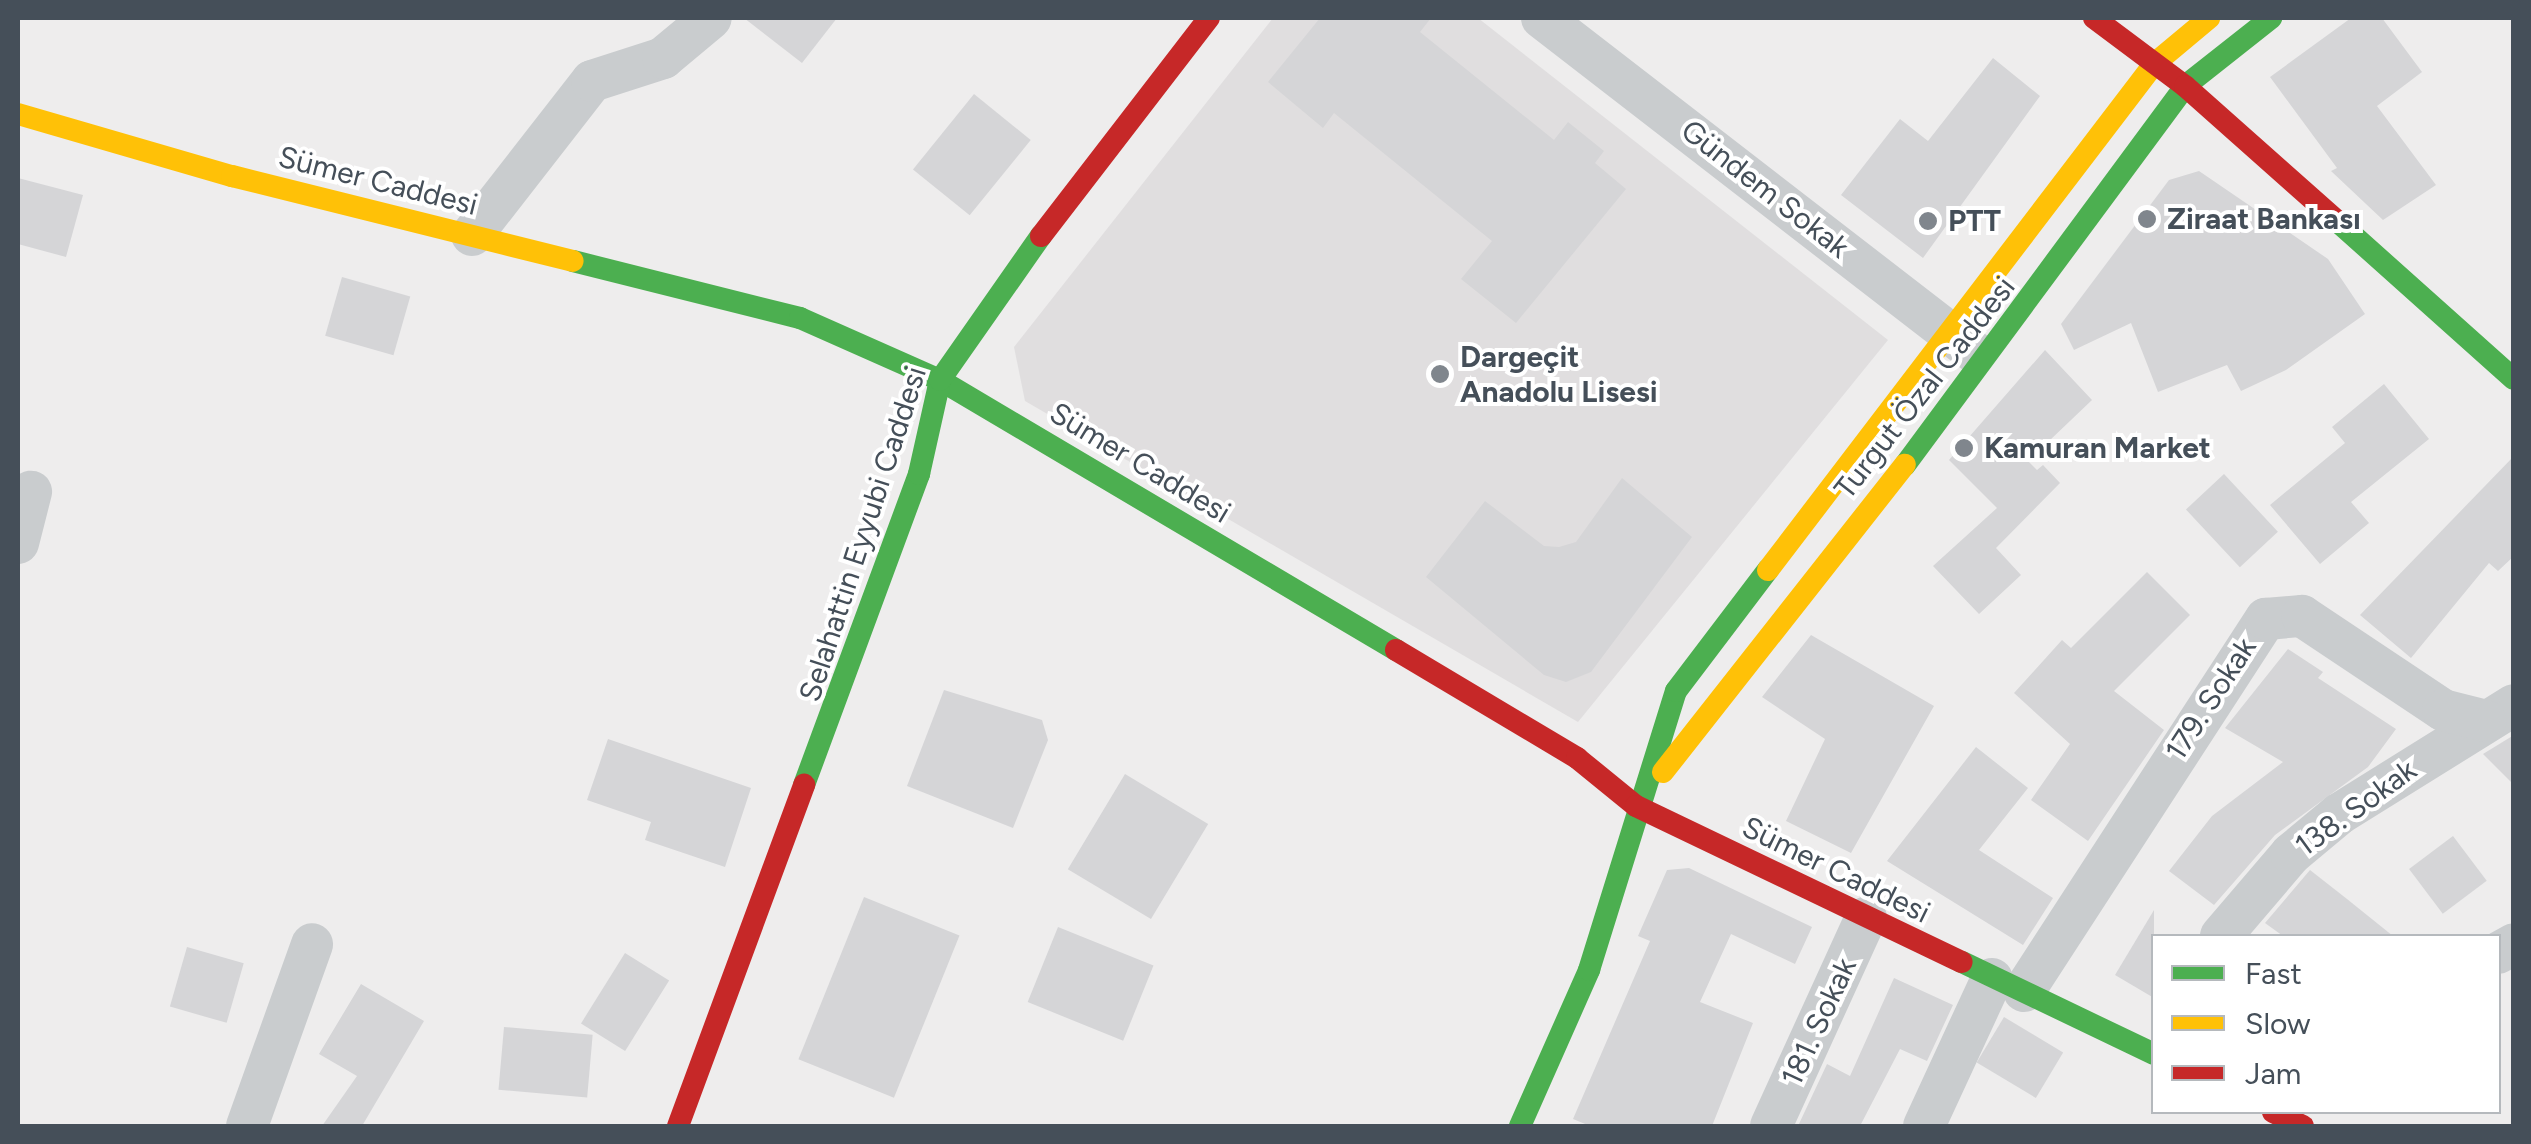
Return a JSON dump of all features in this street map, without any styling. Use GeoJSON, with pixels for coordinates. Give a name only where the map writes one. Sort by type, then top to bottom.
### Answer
{"type":"FeatureCollection","features":[{"type":"Feature","properties":{"kind":"street"},"geometry":{"type":"LineString","coordinates":[[472,235],[592,81],[663,58],[712,18]]}},
{"type":"Feature","properties":{"kind":"street","name":"Selahattin Eyyubi Caddesi"},"geometry":{"type":"LineString","coordinates":[[678,1126],[919,474],[940,380],[1025,256],[1209,18]]}},
{"type":"Feature","properties":{"kind":"street","name":"Gündem Sokak"},"geometry":{"type":"LineString","coordinates":[[1542,18],[1987,361]]}},
{"type":"Feature","properties":{"kind":"street"},"geometry":{"type":"LineString","coordinates":[[2094,18],[2184,86],[2506,361]]}},
{"type":"Feature","properties":{"kind":"street","name":"Turgut Özal Caddesi"},"geometry":{"type":"LineString","coordinates":[[1520,1126],[1590,970],[1636,806],[1676,691],[2154,64],[2209,18]]}},
{"type":"Feature","properties":{"kind":"street","name":"Turgut Özal Caddesi"},"geometry":{"type":"LineString","coordinates":[[1636,806],[1987,361],[2184,86],[2271,18]]}},
{"type":"Feature","properties":{"kind":"street","name":"Sümer Caddesi"},"geometry":{"type":"LineString","coordinates":[[18,114],[800,318],[940,380],[1576,758],[1636,806],[2008,985],[2151,1046]]}},
{"type":"Feature","properties":{"kind":"street"},"geometry":{"type":"LineString","coordinates":[[18,543],[31,492]]}},
{"type":"Feature","properties":{"kind":"street","name":"179. Sokak"},"geometry":{"type":"LineString","coordinates":[[2008,985],[2266,619],[2302,616],[2442,710],[2500,713]]}},
{"type":"Feature","properties":{"kind":"street","name":"138. Sokak"},"geometry":{"type":"LineString","coordinates":[[2223,934],[2291,854],[2327,824],[2500,713]]}},
{"type":"Feature","properties":{"kind":"street","name":"181. Sokak"},"geometry":{"type":"LineString","coordinates":[[1771,1126],[1866,918]]}},
{"type":"Feature","properties":{"kind":"street"},"geometry":{"type":"LineString","coordinates":[[247,1126],[312,944]]}},
{"type":"Feature","properties":{"kind":"street"},"geometry":{"type":"LineString","coordinates":[[1924,1126],[2008,985]]}},
{"type":"Feature","properties":{"kind":"shaded area","name":"Dargeçit Anadolu Lisesi"},"geometry":{"type":"Polygon","coordinates":[[[1273,18],[1478,18],[1888,340],[1578,722],[1025,401],[1014,347],[1273,18]]]}},
{"type":"Feature","properties":{"kind":"building"},"geometry":{"type":"Polygon","coordinates":[[[744,18],[837,18],[802,63],[744,18]]]}},
{"type":"Feature","properties":{"kind":"building"},"geometry":{"type":"Polygon","coordinates":[[[1320,18],[1431,18],[1420,32],[1554,140],[1568,122],[1604,151],[1595,163],[1626,189],[1516,323],[1461,279],[1492,241],[1334,113],[1323,128],[1268,82],[1320,18]]]}},
{"type":"Feature","properties":{"kind":"building"},"geometry":{"type":"Polygon","coordinates":[[[2351,18],[2382,18],[2422,72],[2377,106],[2436,185],[2383,220],[2331,171],[2337,168],[2270,77],[2351,18]]]}},
{"type":"Feature","properties":{"kind":"building"},"geometry":{"type":"Polygon","coordinates":[[[1993,58],[2040,96],[1923,258],[1841,195],[1900,119],[1928,141],[1993,58]]]}},
{"type":"Feature","properties":{"kind":"building"},"geometry":{"type":"Polygon","coordinates":[[[974,94],[1031,140],[970,215],[913,169],[974,94]]]}},
{"type":"Feature","properties":{"kind":"building"},"geometry":{"type":"Polygon","coordinates":[[[2199,171],[2328,259],[2365,314],[2286,370],[2241,391],[2227,365],[2158,392],[2131,323],[2074,350],[2061,324],[2169,180],[2199,171]]]}},
{"type":"Feature","properties":{"kind":"building"},"geometry":{"type":"Polygon","coordinates":[[[18,178],[83,195],[66,257],[18,244],[18,178]]]}},
{"type":"Feature","properties":{"kind":"building"},"geometry":{"type":"Polygon","coordinates":[[[342,277],[410,297],[393,355],[325,336],[342,277]]]}},
{"type":"Feature","properties":{"kind":"building"},"geometry":{"type":"Polygon","coordinates":[[[2045,350],[2092,400],[2028,461],[2037,470],[2043,465],[2060,483],[1996,548],[2021,575],[1979,614],[1933,566],[1997,508],[1949,460],[2045,350]]]}},
{"type":"Feature","properties":{"kind":"building"},"geometry":{"type":"Polygon","coordinates":[[[2384,384],[2429,439],[2351,502],[2369,523],[2320,564],[2270,505],[2345,443],[2332,427],[2384,384]]]}},
{"type":"Feature","properties":{"kind":"building"},"geometry":{"type":"Polygon","coordinates":[[[2514,456],[2514,556],[2498,571],[2489,563],[2411,658],[2360,615],[2514,456]]]}},
{"type":"Feature","properties":{"kind":"building"},"geometry":{"type":"Polygon","coordinates":[[[2224,474],[2278,532],[2240,567],[2186,509],[2224,474]]]}},
{"type":"Feature","properties":{"kind":"building"},"geometry":{"type":"Polygon","coordinates":[[[1622,478],[1692,537],[1591,672],[1566,682],[1544,675],[1426,577],[1485,501],[1544,546],[1559,547],[1576,542],[1622,478]]]}},
{"type":"Feature","properties":{"kind":"building"},"geometry":{"type":"Polygon","coordinates":[[[2147,572],[2190,615],[2114,691],[2164,730],[2088,841],[2031,800],[2070,744],[2014,693],[2062,640],[2071,648],[2147,572]]]}},
{"type":"Feature","properties":{"kind":"building"},"geometry":{"type":"Polygon","coordinates":[[[1811,635],[1934,706],[1851,853],[1786,821],[1825,739],[1762,697],[1811,635]]]}},
{"type":"Feature","properties":{"kind":"building"},"geometry":{"type":"Polygon","coordinates":[[[2288,649],[2323,672],[2318,678],[2396,729],[2368,767],[2275,835],[2214,905],[2169,871],[2212,816],[2283,762],[2225,728],[2288,649]]]}},
{"type":"Feature","properties":{"kind":"building"},"geometry":{"type":"Polygon","coordinates":[[[944,690],[1042,720],[1048,740],[1013,828],[907,786],[944,690]]]}},
{"type":"Feature","properties":{"kind":"building"},"geometry":{"type":"Polygon","coordinates":[[[2514,735],[2514,785],[2483,754],[2514,735]]]}},
{"type":"Feature","properties":{"kind":"building"},"geometry":{"type":"Polygon","coordinates":[[[608,739],[751,788],[725,867],[645,840],[651,822],[587,800],[608,739]]]}},
{"type":"Feature","properties":{"kind":"building"},"geometry":{"type":"Polygon","coordinates":[[[1976,747],[2028,788],[1979,850],[2053,898],[2023,945],[1887,861],[1976,747]]]}},
{"type":"Feature","properties":{"kind":"building"},"geometry":{"type":"Polygon","coordinates":[[[1125,774],[1208,824],[1151,919],[1068,869],[1125,774]]]}},
{"type":"Feature","properties":{"kind":"building"},"geometry":{"type":"Polygon","coordinates":[[[2453,836],[2487,881],[2443,914],[2409,869],[2453,836]]]}},
{"type":"Feature","properties":{"kind":"building"},"geometry":{"type":"Polygon","coordinates":[[[1689,868],[1812,927],[1795,964],[1731,934],[1700,1002],[1753,1023],[1712,1126],[1590,1126],[1573,1119],[1650,941],[1638,936],[1667,870],[1689,868]]]}},
{"type":"Feature","properties":{"kind":"building"},"geometry":{"type":"Polygon","coordinates":[[[2310,870],[2390,934],[2280,934],[2265,923],[2310,870]]]}},
{"type":"Feature","properties":{"kind":"building"},"geometry":{"type":"Polygon","coordinates":[[[864,897],[959,936],[894,1098],[798,1059],[864,897]]]}},
{"type":"Feature","properties":{"kind":"building"},"geometry":{"type":"Polygon","coordinates":[[[2154,910],[2151,996],[2115,975],[2154,910]]]}},
{"type":"Feature","properties":{"kind":"building"},"geometry":{"type":"Polygon","coordinates":[[[1058,927],[1153,966],[1123,1041],[1028,1002],[1058,927]]]}},
{"type":"Feature","properties":{"kind":"building"},"geometry":{"type":"Polygon","coordinates":[[[187,947],[244,963],[227,1023],[170,1007],[187,947]]]}},
{"type":"Feature","properties":{"kind":"building"},"geometry":{"type":"Polygon","coordinates":[[[625,953],[669,981],[625,1051],[581,1023],[625,953]]]}},
{"type":"Feature","properties":{"kind":"building"},"geometry":{"type":"Polygon","coordinates":[[[1894,978],[1953,1005],[1927,1061],[1900,1049],[1860,1126],[1798,1126],[1827,1064],[1850,1076],[1894,978]]]}},
{"type":"Feature","properties":{"kind":"building"},"geometry":{"type":"Polygon","coordinates":[[[361,984],[424,1021],[362,1126],[322,1126],[357,1076],[319,1054],[361,984]]]}},
{"type":"Feature","properties":{"kind":"building"},"geometry":{"type":"Polygon","coordinates":[[[2004,1017],[2063,1053],[2036,1098],[1977,1062],[2004,1017]]]}},
{"type":"Feature","properties":{"kind":"building"},"geometry":{"type":"Polygon","coordinates":[[[504,1027],[593,1035],[587,1098],[499,1090],[504,1027]]]}},
{"type":"Feature","properties":{"kind":"traffic: fast"},"geometry":{"type":"LineString","coordinates":[[1905,465],[2185,86],[2271,18]]}},
{"type":"Feature","properties":{"kind":"traffic: fast"},"geometry":{"type":"LineString","coordinates":[[2337,221],[2514,379]]}},
{"type":"Feature","properties":{"kind":"traffic: fast"},"geometry":{"type":"LineString","coordinates":[[804,785],[919,474],[940,380],[1041,236]]}},
{"type":"Feature","properties":{"kind":"traffic: fast"},"geometry":{"type":"LineString","coordinates":[[573,261],[800,318],[940,380],[1396,650]]}},
{"type":"Feature","properties":{"kind":"traffic: fast"},"geometry":{"type":"LineString","coordinates":[[1520,1126],[1589,970],[1676,691],[1768,570]]}},
{"type":"Feature","properties":{"kind":"traffic: fast"},"geometry":{"type":"LineString","coordinates":[[1962,962],[2151,1053]]}},
{"type":"Feature","properties":{"kind":"traffic: slow"},"geometry":{"type":"LineString","coordinates":[[1768,570],[2154,64],[2209,18]]}},
{"type":"Feature","properties":{"kind":"traffic: slow"},"geometry":{"type":"LineString","coordinates":[[18,114],[232,176],[573,261]]}},
{"type":"Feature","properties":{"kind":"traffic: slow"},"geometry":{"type":"LineString","coordinates":[[1663,772],[1905,465]]}},
{"type":"Feature","properties":{"kind":"traffic: jam"},"geometry":{"type":"LineString","coordinates":[[1041,236],[1209,18]]}},
{"type":"Feature","properties":{"kind":"traffic: jam"},"geometry":{"type":"LineString","coordinates":[[2094,18],[2185,86],[2337,221]]}},
{"type":"Feature","properties":{"kind":"traffic: jam"},"geometry":{"type":"LineString","coordinates":[[1396,650],[1577,758],[1636,806],[1962,962]]}},
{"type":"Feature","properties":{"kind":"traffic: jam"},"geometry":{"type":"LineString","coordinates":[[678,1126],[804,785]]}},
{"type":"Feature","properties":{"kind":"traffic: jam"},"geometry":{"type":"LineString","coordinates":[[2277,1114],[2303,1126]]}},
{"type":"Feature","properties":{"kind":"place","name":"Ziraat Bankası"},"geometry":{"type":"Point","coordinates":[2147,219]}},
{"type":"Feature","properties":{"kind":"place","name":"PTT"},"geometry":{"type":"Point","coordinates":[1928,221]}},
{"type":"Feature","properties":{"kind":"place","name":"Dargeçit Anadolu Lisesi"},"geometry":{"type":"Point","coordinates":[1440,374]}},
{"type":"Feature","properties":{"kind":"place","name":"Kamuran Market"},"geometry":{"type":"Point","coordinates":[1964,448]}}]}
